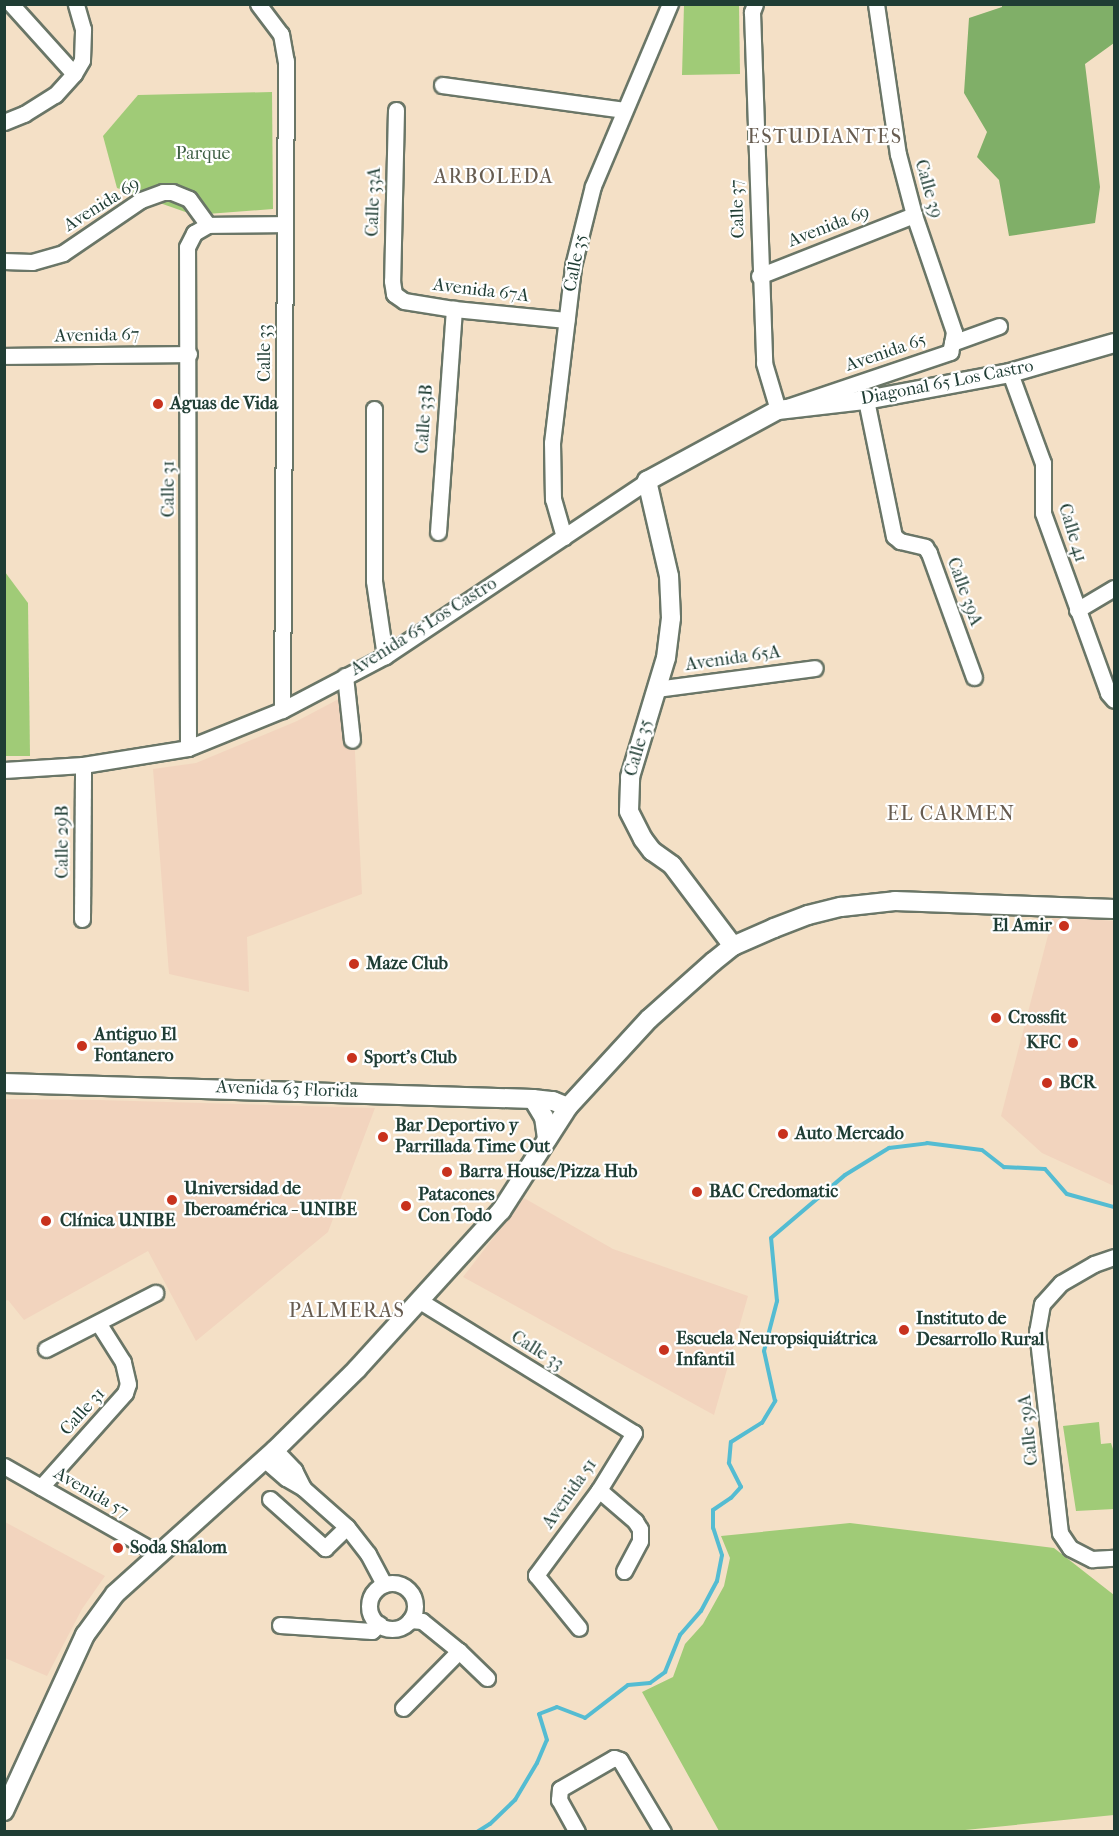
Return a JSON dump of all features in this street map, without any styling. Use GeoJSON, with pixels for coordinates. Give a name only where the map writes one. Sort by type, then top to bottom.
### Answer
{"type":"FeatureCollection","features":[{"type":"Feature","properties":{"kind":"main road","name":"Diagonal 65 Los Castro"},"geometry":{"type":"LineString","coordinates":[[778,410],[866,400],[1010,373],[1114,343]]}},
{"type":"Feature","properties":{"kind":"main road","name":"Avenida 65 Los Castro"},"geometry":{"type":"LineString","coordinates":[[647,481],[778,410]]}},
{"type":"Feature","properties":{"kind":"main road","name":"Calle 35"},"geometry":{"type":"LineString","coordinates":[[647,481],[669,576],[671,618],[666,658],[630,777],[629,811],[643,839],[652,851],[672,865],[733,946]]}},
{"type":"Feature","properties":{"kind":"main road"},"geometry":{"type":"LineString","coordinates":[[4,1811],[85,1635],[115,1594],[157,1553],[270,1455],[357,1369],[501,1210],[568,1107],[649,1019],[733,946],[808,915],[841,907],[883,902],[1114,909]]}},
{"type":"Feature","properties":{"kind":"main road","name":"Avenida 63 Florida"},"geometry":{"type":"LineString","coordinates":[[4,1083],[533,1099],[553,1101],[568,1107]]}},
{"type":"Feature","properties":{"kind":"main road"},"geometry":{"type":"LineString","coordinates":[[533,1099],[544,1117],[547,1139]]}},
{"type":"Feature","properties":{"kind":"street"},"geometry":{"type":"LineString","coordinates":[[11,4],[74,74]]}},
{"type":"Feature","properties":{"kind":"street"},"geometry":{"type":"LineString","coordinates":[[4,122],[24,114],[55,95],[74,74],[82,60],[83,29],[76,4]]}},
{"type":"Feature","properties":{"kind":"street","name":"Calle 33"},"geometry":{"type":"LineString","coordinates":[[258,4],[274,22],[281,34],[284,48],[282,710]]}},
{"type":"Feature","properties":{"kind":"street","name":"Calle 35"},"geometry":{"type":"LineString","coordinates":[[564,537],[554,499],[552,443],[573,266],[593,186],[670,4]]}},
{"type":"Feature","properties":{"kind":"street","name":"Calle 37"},"geometry":{"type":"LineString","coordinates":[[755,4],[752,12],[759,276],[764,363],[778,410]]}},
{"type":"Feature","properties":{"kind":"street","name":"Calle 39"},"geometry":{"type":"LineString","coordinates":[[876,4],[898,154],[914,215],[954,332],[952,343]]}},
{"type":"Feature","properties":{"kind":"street"},"geometry":{"type":"LineString","coordinates":[[442,85],[624,110]]}},
{"type":"Feature","properties":{"kind":"street","name":"Calle 33A"},"geometry":{"type":"LineString","coordinates":[[394,294],[392,281],[396,110]]}},
{"type":"Feature","properties":{"kind":"street","name":"Avenida 69"},"geometry":{"type":"LineString","coordinates":[[4,261],[32,262],[63,253],[141,200],[163,192],[182,195],[189,199],[208,225]]}},
{"type":"Feature","properties":{"kind":"street","name":"Avenida 69"},"geometry":{"type":"LineString","coordinates":[[759,276],[914,215]]}},
{"type":"Feature","properties":{"kind":"street"},"geometry":{"type":"LineString","coordinates":[[208,225],[285,224]]}},
{"type":"Feature","properties":{"kind":"street","name":"Calle 31"},"geometry":{"type":"LineString","coordinates":[[188,748],[188,247],[194,232],[208,225]]}},
{"type":"Feature","properties":{"kind":"street","name":"Avenida 67A"},"geometry":{"type":"LineString","coordinates":[[394,294],[404,301],[454,309],[566,320]]}},
{"type":"Feature","properties":{"kind":"street","name":"Calle 33B"},"geometry":{"type":"LineString","coordinates":[[438,532],[454,309]]}},
{"type":"Feature","properties":{"kind":"street","name":"Avenida 65"},"geometry":{"type":"LineString","coordinates":[[778,410],[950,352],[952,343],[999,326]]}},
{"type":"Feature","properties":{"kind":"street","name":"Avenida 67"},"geometry":{"type":"LineString","coordinates":[[4,356],[189,354]]}},
{"type":"Feature","properties":{"kind":"street","name":"Calle 41"},"geometry":{"type":"LineString","coordinates":[[1010,373],[1043,463],[1042,513],[1108,693],[1114,700]]}},
{"type":"Feature","properties":{"kind":"street","name":"Calle 39A"},"geometry":{"type":"LineString","coordinates":[[866,400],[894,536],[900,541],[925,547],[929,553],[974,677]]}},
{"type":"Feature","properties":{"kind":"street"},"geometry":{"type":"LineString","coordinates":[[374,410],[374,581],[385,656]]}},
{"type":"Feature","properties":{"kind":"street","name":"Avenida 65 Los Castro"},"geometry":{"type":"LineString","coordinates":[[4,770],[83,765],[188,748],[282,710],[385,656],[647,481]]}},
{"type":"Feature","properties":{"kind":"street"},"geometry":{"type":"LineString","coordinates":[[1077,610],[1114,588]]}},
{"type":"Feature","properties":{"kind":"street","name":"Avenida 65A"},"geometry":{"type":"LineString","coordinates":[[656,689],[815,668]]}},
{"type":"Feature","properties":{"kind":"street"},"geometry":{"type":"LineString","coordinates":[[345,676],[352,740]]}},
{"type":"Feature","properties":{"kind":"street","name":"Calle 29B"},"geometry":{"type":"LineString","coordinates":[[82,919],[83,765]]}},
{"type":"Feature","properties":{"kind":"street","name":"Calle 39A"},"geometry":{"type":"LineString","coordinates":[[1114,1257],[1094,1264],[1061,1283],[1042,1304],[1037,1331],[1060,1533],[1070,1548],[1092,1559],[1114,1558]]}},
{"type":"Feature","properties":{"kind":"street"},"geometry":{"type":"LineString","coordinates":[[46,1349],[99,1324],[154,1293]]}},
{"type":"Feature","properties":{"kind":"street","name":"Calle 33"},"geometry":{"type":"LineString","coordinates":[[420,1301],[633,1433]]}},
{"type":"Feature","properties":{"kind":"street","name":"Calle 31"},"geometry":{"type":"LineString","coordinates":[[41,1487],[125,1393],[128,1384],[123,1362],[99,1324]]}},
{"type":"Feature","properties":{"kind":"street","name":"Avenida 51"},"geometry":{"type":"LineString","coordinates":[[579,1628],[536,1575],[598,1490],[633,1433]]}},
{"type":"Feature","properties":{"kind":"street"},"geometry":{"type":"LineString","coordinates":[[270,1455],[294,1470],[303,1488],[347,1527],[368,1554],[384,1584]]}},
{"type":"Feature","properties":{"kind":"street","name":"Avenida 57"},"geometry":{"type":"LineString","coordinates":[[4,1466],[157,1553]]}},
{"type":"Feature","properties":{"kind":"street"},"geometry":{"type":"LineString","coordinates":[[598,1490],[635,1521],[639,1529],[640,1541],[624,1570]]}},
{"type":"Feature","properties":{"kind":"street"},"geometry":{"type":"LineString","coordinates":[[270,1499],[325,1548],[347,1527]]}},
{"type":"Feature","properties":{"kind":"street"},"geometry":{"type":"LineString","coordinates":[[384,1584],[401,1584],[408,1589],[415,1604],[410,1620],[399,1628],[378,1624],[370,1613],[370,1599],[377,1588],[384,1584]]}},
{"type":"Feature","properties":{"kind":"street"},"geometry":{"type":"LineString","coordinates":[[410,1620],[422,1621],[459,1651],[487,1678]]}},
{"type":"Feature","properties":{"kind":"street"},"geometry":{"type":"LineString","coordinates":[[280,1625],[372,1631],[378,1624]]}},
{"type":"Feature","properties":{"kind":"street"},"geometry":{"type":"LineString","coordinates":[[404,1708],[459,1651]]}},
{"type":"Feature","properties":{"kind":"street"},"geometry":{"type":"LineString","coordinates":[[577,1832],[559,1800],[560,1790],[614,1758],[620,1760],[663,1832]]}},
{"type":"Feature","properties":{"kind":"shaded area"},"geometry":{"type":"Polygon","coordinates":[[[352,692],[362,894],[247,937],[249,992],[169,974],[153,769],[196,763],[297,721],[352,692]]]}},
{"type":"Feature","properties":{"kind":"shaded area"},"geometry":{"type":"Polygon","coordinates":[[[1053,916],[1114,921],[1114,1186],[1042,1153],[1001,1116],[1053,916]]]}},
{"type":"Feature","properties":{"kind":"shaded area","name":"Universidad de Iberoamérica - UNIBE"},"geometry":{"type":"Polygon","coordinates":[[[5,1099],[375,1108],[328,1232],[196,1341],[148,1251],[24,1320],[8,1300],[5,1301],[5,1099]]]}},
{"type":"Feature","properties":{"kind":"shaded area","name":"Escuela Neuropsiquiátrica Infantil"},"geometry":{"type":"Polygon","coordinates":[[[524,1198],[613,1249],[748,1296],[714,1415],[463,1277],[524,1198]]]}},
{"type":"Feature","properties":{"kind":"shaded area"},"geometry":{"type":"Polygon","coordinates":[[[5,1522],[105,1576],[82,1609],[47,1676],[5,1658],[5,1522]]]}},
{"type":"Feature","properties":{"kind":"green space"},"geometry":{"type":"Polygon","coordinates":[[[684,5],[739,5],[740,74],[682,75],[684,5]]]}},
{"type":"Feature","properties":{"kind":"green space"},"geometry":{"type":"Polygon","coordinates":[[[1002,5],[1114,5],[1114,43],[1085,64],[1100,187],[1095,223],[1009,236],[999,180],[977,157],[987,132],[964,93],[969,18],[1002,7],[1002,5]]]}},
{"type":"Feature","properties":{"kind":"green space","name":"Parque"},"geometry":{"type":"Polygon","coordinates":[[[272,92],[273,209],[194,215],[117,188],[103,136],[138,95],[272,92]]]}},
{"type":"Feature","properties":{"kind":"green space"},"geometry":{"type":"Polygon","coordinates":[[[5,572],[28,603],[30,756],[5,756],[5,572]]]}},
{"type":"Feature","properties":{"kind":"green space"},"geometry":{"type":"Polygon","coordinates":[[[1099,1422],[1101,1444],[1111,1443],[1114,1452],[1114,1509],[1076,1511],[1063,1426],[1099,1422]]]}},
{"type":"Feature","properties":{"kind":"green space"},"geometry":{"type":"Polygon","coordinates":[[[850,1523],[1054,1548],[1114,1595],[1114,1815],[945,1832],[719,1831],[642,1692],[673,1677],[685,1644],[703,1624],[724,1586],[730,1558],[721,1536],[850,1523]]]}},
{"type":"Feature","properties":{"kind":"waterway"},"geometry":{"type":"LineString","coordinates":[[477,1832],[490,1824],[515,1800],[537,1763],[547,1740],[539,1714],[557,1707],[585,1718],[628,1685],[650,1683],[665,1672],[680,1635],[701,1611],[717,1581],[722,1555],[713,1528],[713,1510],[731,1498],[741,1487],[729,1463],[731,1442],[762,1423],[775,1401],[764,1351],[777,1301],[771,1238],[845,1175],[889,1148],[927,1143],[982,1150],[1004,1167],[1045,1169],[1067,1194],[1114,1207]]}},
{"type":"Feature","properties":{"kind":"place","name":"Aguas de Vida"},"geometry":{"type":"Point","coordinates":[158,404]}},
{"type":"Feature","properties":{"kind":"place","name":"El Amir"},"geometry":{"type":"Point","coordinates":[1064,926]}},
{"type":"Feature","properties":{"kind":"place","name":"Maze Club"},"geometry":{"type":"Point","coordinates":[354,964]}},
{"type":"Feature","properties":{"kind":"place","name":"Crossfit"},"geometry":{"type":"Point","coordinates":[996,1018]}},
{"type":"Feature","properties":{"kind":"place","name":"KFC"},"geometry":{"type":"Point","coordinates":[1073,1043]}},
{"type":"Feature","properties":{"kind":"place","name":"Antiguo El Fontanero"},"geometry":{"type":"Point","coordinates":[82,1046]}},
{"type":"Feature","properties":{"kind":"place","name":"Sport's Club"},"geometry":{"type":"Point","coordinates":[352,1058]}},
{"type":"Feature","properties":{"kind":"place","name":"BCR"},"geometry":{"type":"Point","coordinates":[1047,1083]}},
{"type":"Feature","properties":{"kind":"place","name":"Auto Mercado"},"geometry":{"type":"Point","coordinates":[783,1134]}},
{"type":"Feature","properties":{"kind":"place","name":"Bar Deportivo y Parrillada Time Out"},"geometry":{"type":"Point","coordinates":[383,1137]}},
{"type":"Feature","properties":{"kind":"place","name":"Barra House/Pizza Hub"},"geometry":{"type":"Point","coordinates":[447,1172]}},
{"type":"Feature","properties":{"kind":"place","name":"BAC Credomatic"},"geometry":{"type":"Point","coordinates":[697,1192]}},
{"type":"Feature","properties":{"kind":"place","name":"Universidad de Iberoamérica - UNIBE"},"geometry":{"type":"Point","coordinates":[172,1200]}},
{"type":"Feature","properties":{"kind":"place","name":"Patacones Con Todo"},"geometry":{"type":"Point","coordinates":[406,1206]}},
{"type":"Feature","properties":{"kind":"place","name":"Clínica UNIBE"},"geometry":{"type":"Point","coordinates":[46,1221]}},
{"type":"Feature","properties":{"kind":"place","name":"Instituto de Desarrollo Rural"},"geometry":{"type":"Point","coordinates":[904,1330]}},
{"type":"Feature","properties":{"kind":"place","name":"Escuela Neuropsiquiátrica Infantil"},"geometry":{"type":"Point","coordinates":[664,1350]}},
{"type":"Feature","properties":{"kind":"place","name":"Soda Shalom"},"geometry":{"type":"Point","coordinates":[118,1548]}},
{"type":"Feature","properties":{"kind":"district","name":"ESTUDIANTES"},"geometry":{"type":"Point","coordinates":[825,136]}},
{"type":"Feature","properties":{"kind":"district","name":"ARBOLEDA"},"geometry":{"type":"Point","coordinates":[494,176]}},
{"type":"Feature","properties":{"kind":"district","name":"EL CARMEN"},"geometry":{"type":"Point","coordinates":[951,813]}},
{"type":"Feature","properties":{"kind":"district","name":"PALMERAS"},"geometry":{"type":"Point","coordinates":[347,1310]}}]}
